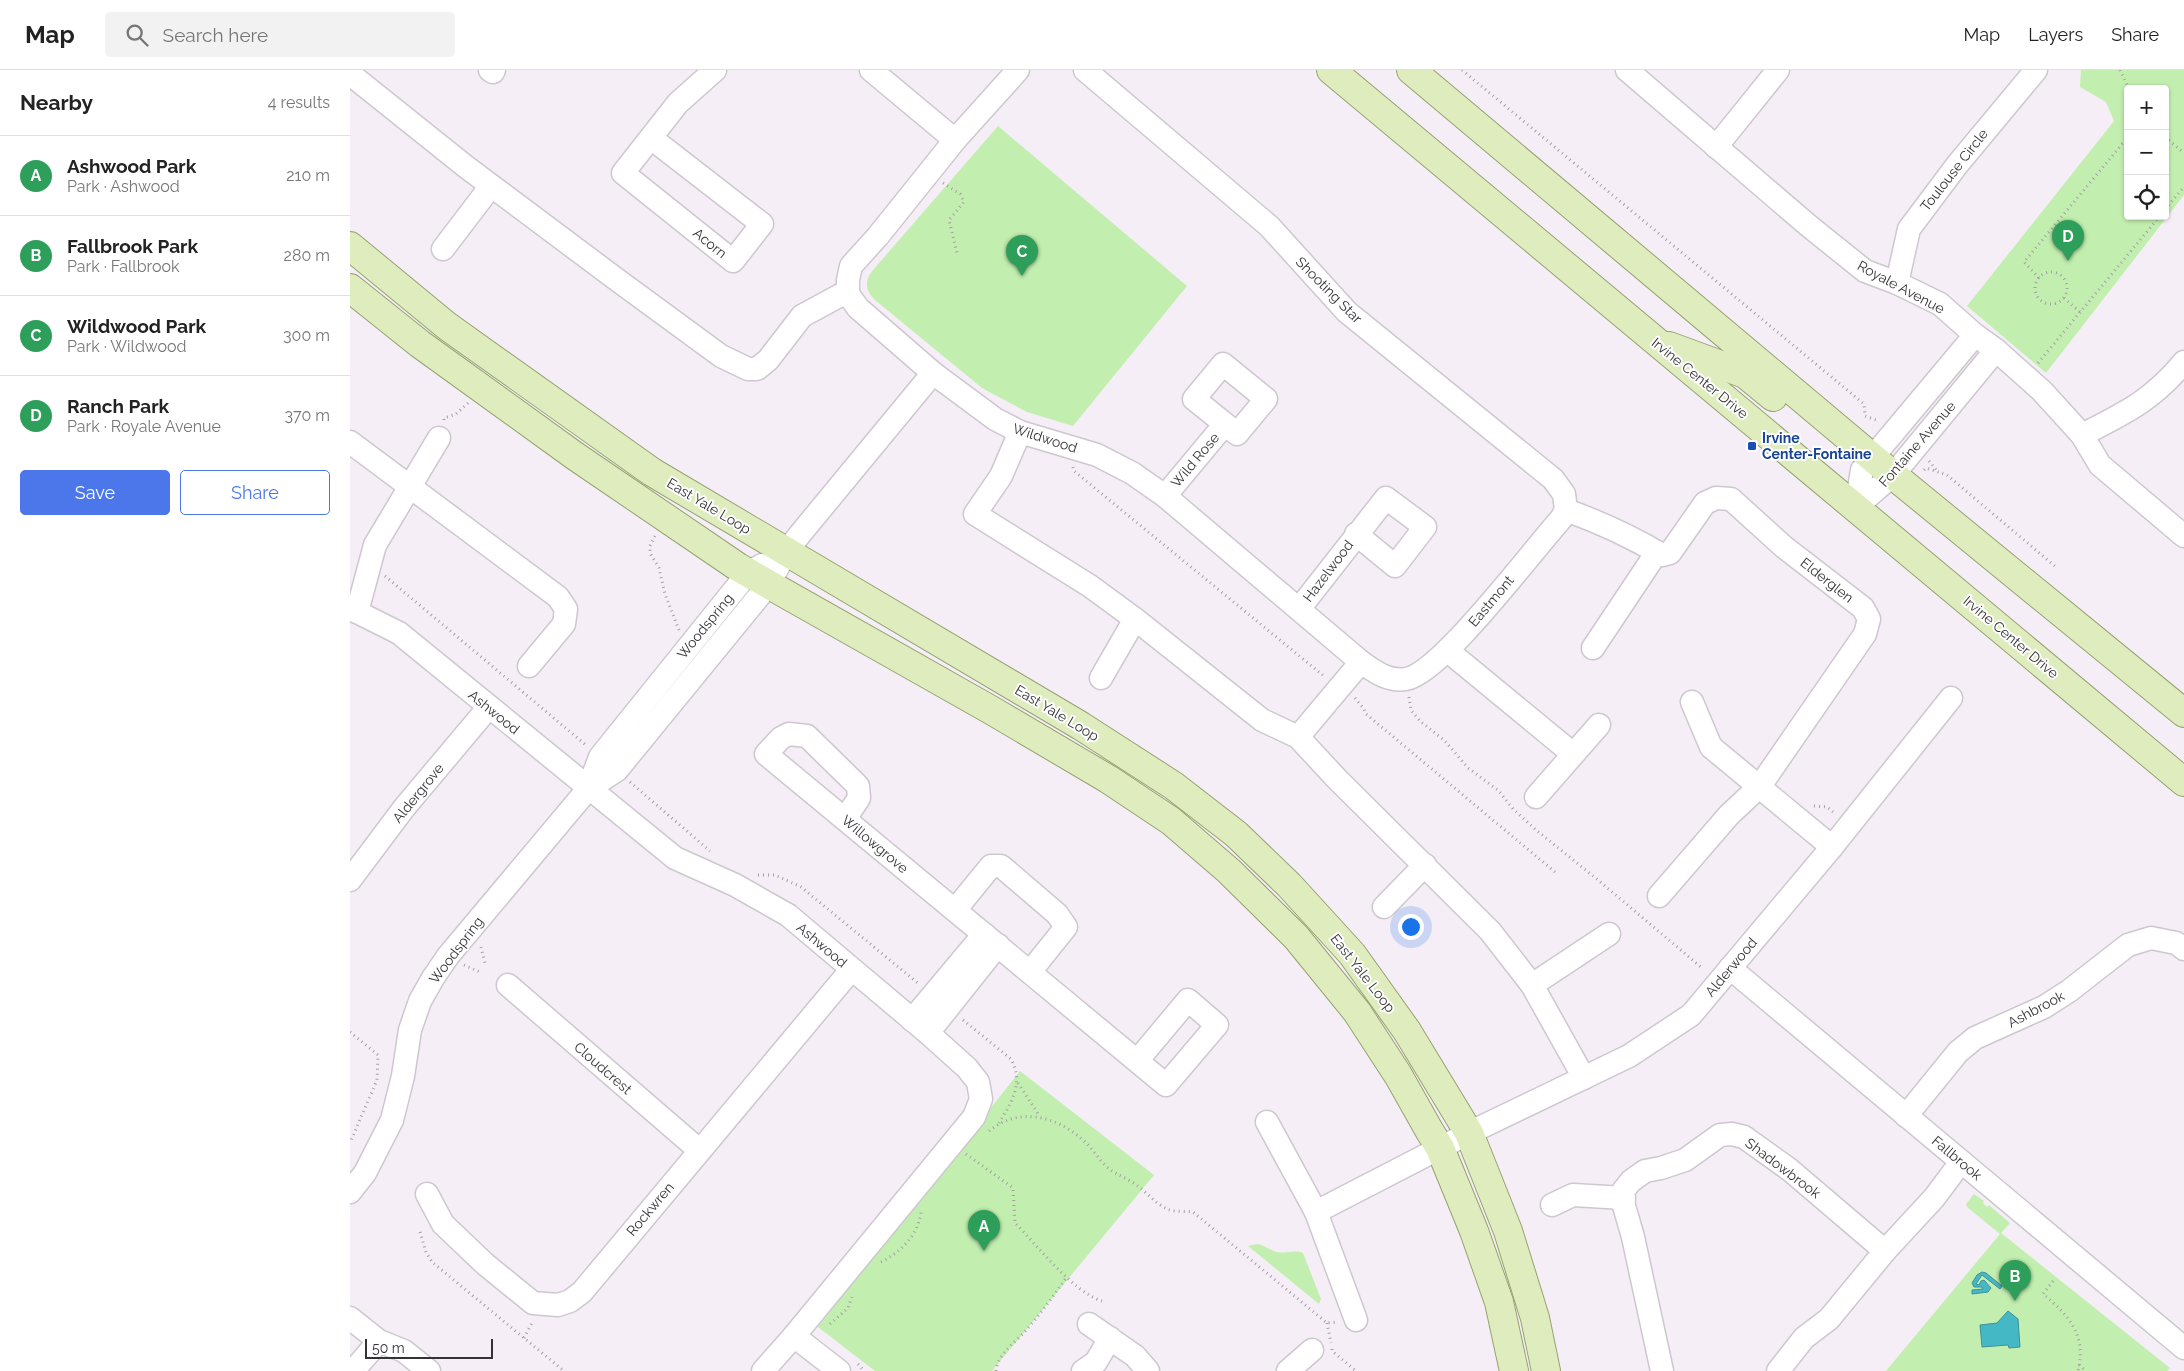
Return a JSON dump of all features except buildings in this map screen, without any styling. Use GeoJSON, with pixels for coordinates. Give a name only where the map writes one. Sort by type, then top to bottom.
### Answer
{"type":"FeatureCollection","features":[{"type":"Feature","properties":{"kind":"main road","name":"Irvine Center Drive"},"geometry":{"type":"LineString","coordinates":[[1331,70],[2184,782]]}},
{"type":"Feature","properties":{"kind":"main road"},"geometry":{"type":"LineString","coordinates":[[1411,70],[1876,467],[2184,713]]}},
{"type":"Feature","properties":{"kind":"main road","name":"East Yale Loop"},"geometry":{"type":"LineString","coordinates":[[350,246],[447,326],[652,472],[1081,726],[1174,786],[1236,834],[1289,885],[1352,954],[1408,1031],[1469,1133],[1508,1231],[1535,1318],[1546,1371]]}},
{"type":"Feature","properties":{"kind":"main road"},"geometry":{"type":"LineString","coordinates":[[350,288],[420,344],[575,456],[758,579],[991,710],[1108,779],[1171,821],[1229,871],[1296,937],[1357,1012],[1398,1075],[1440,1148],[1474,1231],[1499,1302],[1514,1371]]}},
{"type":"Feature","properties":{"kind":"main road"},"geometry":{"type":"LineString","coordinates":[[1655,342],[1744,374],[1876,467]]}},
{"type":"Feature","properties":{"kind":"street"},"geometry":{"type":"LineString","coordinates":[[490,70],[493,72],[494,70]]}},
{"type":"Feature","properties":{"kind":"street","name":"Acorn"},"geometry":{"type":"LineString","coordinates":[[651,138],[762,224],[733,261],[623,173],[678,103],[715,70]]}},
{"type":"Feature","properties":{"kind":"street"},"geometry":{"type":"LineString","coordinates":[[871,70],[955,140]]}},
{"type":"Feature","properties":{"kind":"street"},"geometry":{"type":"LineString","coordinates":[[350,74],[491,186],[721,356],[748,369],[757,369],[768,360],[802,316],[848,291],[851,266],[878,236],[955,140],[1018,70]]}},
{"type":"Feature","properties":{"kind":"street","name":"Shooting Star"},"geometry":{"type":"LineString","coordinates":[[1085,70],[1269,226],[1347,312],[1553,479],[1564,494],[1566,510]]}},
{"type":"Feature","properties":{"kind":"street","name":"Royale Avenue"},"geometry":{"type":"LineString","coordinates":[[1627,70],[1809,226],[1866,271],[1897,283],[1940,304],[1975,335],[1996,350],[2042,391],[2082,435],[2100,465],[2184,536]]}},
{"type":"Feature","properties":{"kind":"street"},"geometry":{"type":"LineString","coordinates":[[1716,147],[1778,70]]}},
{"type":"Feature","properties":{"kind":"street","name":"Toulouse Circle"},"geometry":{"type":"LineString","coordinates":[[1897,283],[1909,229],[1957,165],[2036,70]]}},
{"type":"Feature","properties":{"kind":"street"},"geometry":{"type":"LineString","coordinates":[[443,249],[491,186]]}},
{"type":"Feature","properties":{"kind":"street","name":"Wildwood"},"geometry":{"type":"LineString","coordinates":[[848,291],[852,301],[858,308],[932,373],[994,419],[1020,432],[1097,455],[1132,472],[1165,496],[1361,662],[1379,674],[1407,687]]}},
{"type":"Feature","properties":{"kind":"street","name":"Fontaine Avenue"},"geometry":{"type":"LineString","coordinates":[[1856,507],[1876,467],[1975,335]]}},
{"type":"Feature","properties":{"kind":"street","name":"Fontaine Avenue"},"geometry":{"type":"LineString","coordinates":[[1856,507],[1876,467],[1996,350]]}},
{"type":"Feature","properties":{"kind":"street"},"geometry":{"type":"LineString","coordinates":[[2082,435],[2134,409],[2167,383],[2184,362]]}},
{"type":"Feature","properties":{"kind":"street","name":"Woodspring"},"geometry":{"type":"LineString","coordinates":[[608,763],[690,644],[786,552],[932,373]]}},
{"type":"Feature","properties":{"kind":"street","name":"Wild Rose"},"geometry":{"type":"LineString","coordinates":[[1165,496],[1225,424]]}},
{"type":"Feature","properties":{"kind":"street"},"geometry":{"type":"LineString","coordinates":[[1020,432],[1001,476],[975,514],[1090,586],[1262,720],[1298,737],[1336,779],[1490,931],[1532,985],[1584,1078]]}},
{"type":"Feature","properties":{"kind":"street"},"geometry":{"type":"LineString","coordinates":[[354,613],[375,545],[439,438]]}},
{"type":"Feature","properties":{"kind":"street"},"geometry":{"type":"LineString","coordinates":[[350,442],[558,597],[566,609],[564,624],[529,666]]}},
{"type":"Feature","properties":{"kind":"street","name":"Elderglen"},"geometry":{"type":"LineString","coordinates":[[1657,552],[1662,555],[1670,553],[1705,503],[1716,498],[1731,499],[1784,547],[1863,608],[1868,619],[1866,634],[1760,786],[1730,815],[1659,896]]}},
{"type":"Feature","properties":{"kind":"street"},"geometry":{"type":"LineString","coordinates":[[1566,510],[1588,518],[1657,552],[1593,648]]}},
{"type":"Feature","properties":{"kind":"street","name":"Eastmont"},"geometry":{"type":"LineString","coordinates":[[1407,687],[1448,651],[1561,519],[1566,510]]}},
{"type":"Feature","properties":{"kind":"street","name":"Hazelwood"},"geometry":{"type":"LineString","coordinates":[[1299,609],[1356,534]]}},
{"type":"Feature","properties":{"kind":"street","name":"Woodspring"},"geometry":{"type":"LineString","coordinates":[[350,1192],[365,1173],[392,1120],[403,1076],[410,1030],[420,1001],[433,978],[448,956],[588,789],[758,579]]}},
{"type":"Feature","properties":{"kind":"street","name":"Ashwood"},"geometry":{"type":"LineString","coordinates":[[354,613],[399,633],[488,708],[675,858],[735,885],[788,916],[967,1068],[978,1082],[981,1099],[965,1148],[763,1371]]}},
{"type":"Feature","properties":{"kind":"street"},"geometry":{"type":"LineString","coordinates":[[1101,678],[1134,619]]}},
{"type":"Feature","properties":{"kind":"street"},"geometry":{"type":"LineString","coordinates":[[1448,651],[1573,754]]}},
{"type":"Feature","properties":{"kind":"street"},"geometry":{"type":"LineString","coordinates":[[1298,737],[1361,662]]}},
{"type":"Feature","properties":{"kind":"street","name":"Alderwood"},"geometry":{"type":"LineString","coordinates":[[1316,1212],[1469,1133],[1629,1056],[1691,1015],[1832,847],[1951,698]]}},
{"type":"Feature","properties":{"kind":"street"},"geometry":{"type":"LineString","coordinates":[[1692,702],[1711,747],[1832,847]]}},
{"type":"Feature","properties":{"kind":"street","name":"Aldergrove"},"geometry":{"type":"LineString","coordinates":[[350,880],[404,808],[488,708]]}},
{"type":"Feature","properties":{"kind":"street"},"geometry":{"type":"LineString","coordinates":[[1536,797],[1599,725]]}},
{"type":"Feature","properties":{"kind":"street","name":"Willowgrove"},"geometry":{"type":"LineString","coordinates":[[845,819],[859,798],[858,786],[807,736],[789,734],[781,738],[766,754],[1137,1061]]}},
{"type":"Feature","properties":{"kind":"street"},"geometry":{"type":"LineString","coordinates":[[1384,907],[1425,865]]}},
{"type":"Feature","properties":{"kind":"street"},"geometry":{"type":"LineString","coordinates":[[955,910],[991,866],[1001,866],[1058,914],[1066,927],[1030,972]]}},
{"type":"Feature","properties":{"kind":"street"},"geometry":{"type":"LineString","coordinates":[[1532,985],[1609,934]]}},
{"type":"Feature","properties":{"kind":"street","name":"Ashbrook"},"geometry":{"type":"LineString","coordinates":[[1906,1116],[1958,1052],[1975,1038],[2044,1007],[2069,991],[2128,945],[2151,938],[2176,943],[2184,949]]}},
{"type":"Feature","properties":{"kind":"street"},"geometry":{"type":"LineString","coordinates":[[920,1027],[991,940]]}},
{"type":"Feature","properties":{"kind":"street","name":"Fallbrook"},"geometry":{"type":"LineString","coordinates":[[1730,968],[2184,1348]]}},
{"type":"Feature","properties":{"kind":"street","name":"Rockwren"},"geometry":{"type":"LineString","coordinates":[[427,1194],[443,1224],[485,1264],[533,1303],[558,1305],[570,1301],[582,1292],[699,1150],[852,970]]}},
{"type":"Feature","properties":{"kind":"street","name":"Cloudcrest"},"geometry":{"type":"LineString","coordinates":[[508,985],[699,1150]]}},
{"type":"Feature","properties":{"kind":"street"},"geometry":{"type":"LineString","coordinates":[[1267,1122],[1316,1212],[1356,1320]]}},
{"type":"Feature","properties":{"kind":"street","name":"Shadowbrook"},"geometry":{"type":"LineString","coordinates":[[1624,1198],[1623,1191],[1631,1181],[1645,1171],[1685,1160],[1720,1135],[1733,1134],[1744,1137],[1790,1170],[1885,1251]]}},
{"type":"Feature","properties":{"kind":"street"},"geometry":{"type":"LineString","coordinates":[[1778,1371],[1804,1338],[1829,1319],[1885,1251],[1934,1198],[1961,1162]]}},
{"type":"Feature","properties":{"kind":"street"},"geometry":{"type":"LineString","coordinates":[[1552,1205],[1573,1194],[1624,1198],[1662,1371]]}},
{"type":"Feature","properties":{"kind":"street"},"geometry":{"type":"LineString","coordinates":[[350,1318],[379,1341],[404,1351],[429,1371]]}},
{"type":"Feature","properties":{"kind":"street"},"geometry":{"type":"LineString","coordinates":[[1089,1324],[1135,1356],[1148,1371]]}},
{"type":"Feature","properties":{"kind":"street"},"geometry":{"type":"LineString","coordinates":[[794,1336],[847,1365]]}},
{"type":"Feature","properties":{"kind":"street"},"geometry":{"type":"LineString","coordinates":[[1083,1371],[1096,1362],[1110,1338]]}},
{"type":"Feature","properties":{"kind":"street"},"geometry":{"type":"LineString","coordinates":[[354,1371],[379,1341]]}},
{"type":"Feature","properties":{"kind":"street"},"geometry":{"type":"LineString","coordinates":[[1288,1371],[1312,1350]]}},
{"type":"Feature","properties":{"kind":"path"},"geometry":{"type":"LineString","coordinates":[[1462,70],[1864,404],[1866,416]]}},
{"type":"Feature","properties":{"kind":"path"},"geometry":{"type":"LineString","coordinates":[[2120,70],[2127,85]]}},
{"type":"Feature","properties":{"kind":"path"},"geometry":{"type":"LineString","coordinates":[[2169,140],[2184,152]]}},
{"type":"Feature","properties":{"kind":"path"},"geometry":{"type":"LineString","coordinates":[[2039,278],[2024,262],[2124,142]]}},
{"type":"Feature","properties":{"kind":"path"},"geometry":{"type":"LineString","coordinates":[[942,183],[960,194],[964,202],[949,220],[957,253]]}},
{"type":"Feature","properties":{"kind":"path"},"geometry":{"type":"LineString","coordinates":[[2169,204],[2184,187]]}},
{"type":"Feature","properties":{"kind":"path"},"geometry":{"type":"LineString","coordinates":[[2027,378],[2157,220]]}},
{"type":"Feature","properties":{"kind":"path"},"geometry":{"type":"LineString","coordinates":[[2048,272],[2054,272],[2064,277],[2068,288],[2064,298],[2056,304],[2041,301],[2035,292],[2039,278],[2048,272]]}},
{"type":"Feature","properties":{"kind":"path"},"geometry":{"type":"LineString","coordinates":[[2064,298],[2080,312]]}},
{"type":"Feature","properties":{"kind":"path"},"geometry":{"type":"LineString","coordinates":[[439,438],[444,418],[456,414],[464,408],[480,387]]}},
{"type":"Feature","properties":{"kind":"path"},"geometry":{"type":"LineString","coordinates":[[1072,464],[1074,471],[1339,688],[1357,699],[1366,714],[1555,872]]}},
{"type":"Feature","properties":{"kind":"path"},"geometry":{"type":"LineString","coordinates":[[654,538],[650,546],[650,553],[659,568],[665,594],[677,627],[690,644]]}},
{"type":"Feature","properties":{"kind":"path"},"geometry":{"type":"LineString","coordinates":[[370,563],[718,857]]}},
{"type":"Feature","properties":{"kind":"path"},"geometry":{"type":"LineString","coordinates":[[1407,687],[1411,710],[1420,721],[1445,741],[1468,768],[1499,791],[1513,809],[1536,830],[1702,968]]}},
{"type":"Feature","properties":{"kind":"path"},"geometry":{"type":"LineString","coordinates":[[1807,800],[1814,806],[1827,807],[1833,812]]}},
{"type":"Feature","properties":{"kind":"path"},"geometry":{"type":"LineString","coordinates":[[757,875],[775,875],[801,887],[1011,1059],[1016,1068],[1018,1084],[1014,1100],[999,1123],[987,1133]]}},
{"type":"Feature","properties":{"kind":"path"},"geometry":{"type":"LineString","coordinates":[[480,944],[485,963]]}},
{"type":"Feature","properties":{"kind":"path"},"geometry":{"type":"LineString","coordinates":[[463,965],[480,972]]}},
{"type":"Feature","properties":{"kind":"path"},"geometry":{"type":"LineString","coordinates":[[350,1032],[378,1055],[376,1080],[350,1143]]}},
{"type":"Feature","properties":{"kind":"path"},"geometry":{"type":"LineString","coordinates":[[1018,1084],[1039,1116]]}},
{"type":"Feature","properties":{"kind":"path"},"geometry":{"type":"LineString","coordinates":[[999,1123],[1015,1117],[1039,1116],[1061,1124],[1086,1142],[1105,1166],[1120,1177],[1131,1181],[1158,1203],[1170,1210],[1193,1212],[1327,1323],[1332,1351],[1356,1371]]}},
{"type":"Feature","properties":{"kind":"path"},"geometry":{"type":"LineString","coordinates":[[962,1162],[965,1148],[1013,1188],[1015,1223],[1066,1278],[1090,1297],[1102,1301]]}},
{"type":"Feature","properties":{"kind":"path"},"geometry":{"type":"LineString","coordinates":[[877,1264],[903,1247],[920,1222],[921,1211]]}},
{"type":"Feature","properties":{"kind":"path"},"geometry":{"type":"LineString","coordinates":[[420,1232],[426,1252],[432,1262],[564,1371]]}},
{"type":"Feature","properties":{"kind":"path"},"geometry":{"type":"LineString","coordinates":[[996,1371],[997,1362],[1012,1343],[1027,1330],[1066,1278]]}},
{"type":"Feature","properties":{"kind":"path"},"geometry":{"type":"LineString","coordinates":[[2053,1281],[2043,1294],[2067,1316],[2078,1337],[2078,1371]]}},
{"type":"Feature","properties":{"kind":"path"},"geometry":{"type":"LineString","coordinates":[[827,1326],[837,1321],[848,1308],[854,1291]]}},
{"type":"Feature","properties":{"kind":"path"},"geometry":{"type":"LineString","coordinates":[[1327,1323],[1356,1320]]}},
{"type":"Feature","properties":{"kind":"path"},"geometry":{"type":"LineString","coordinates":[[847,1365],[864,1371]]}},
{"type":"Feature","properties":{"kind":"path"},"geometry":{"type":"LineString","coordinates":[[2079,1365],[2086,1371]]}},
{"type":"Feature","properties":{"kind":"green space"},"geometry":{"type":"Polygon","coordinates":[[[2081,70],[2184,70],[2184,195],[2169,214],[2169,85],[2124,85],[2124,220],[2165,220],[2046,373],[1967,306],[2114,121],[2106,102],[2080,87],[2081,70]]]}},
{"type":"Feature","properties":{"kind":"green space"},"geometry":{"type":"Polygon","coordinates":[[[998,126],[1187,286],[1073,426],[1027,412],[982,388],[875,300],[869,293],[867,285],[868,278],[873,270],[998,126]]]}},
{"type":"Feature","properties":{"kind":"green space"},"geometry":{"type":"Polygon","coordinates":[[[1020,1071],[1154,1175],[992,1371],[875,1371],[818,1327],[1020,1071]]]}},
{"type":"Feature","properties":{"kind":"green space"},"geometry":{"type":"Polygon","coordinates":[[[1974,1194],[1984,1201],[1983,1203],[1987,1207],[1989,1205],[2010,1223],[2001,1233],[2170,1368],[2167,1371],[1886,1371],[2000,1234],[1967,1207],[1966,1204],[1974,1194]]]}},
{"type":"Feature","properties":{"kind":"green space"},"geometry":{"type":"Polygon","coordinates":[[[1257,1244],[1277,1252],[1297,1251],[1303,1253],[1321,1299],[1319,1304],[1248,1246],[1257,1244]]]}},
{"type":"Feature","properties":{"kind":"water"},"geometry":{"type":"Polygon","coordinates":[[[1982,1272],[2002,1286],[2000,1289],[1982,1275],[1976,1284],[1979,1285],[1984,1280],[1991,1288],[1988,1292],[1972,1294],[1972,1290],[1983,1289],[1982,1287],[1974,1287],[1972,1283],[1977,1275],[1982,1272]]]}},
{"type":"Feature","properties":{"kind":"water"},"geometry":{"type":"Polygon","coordinates":[[[2008,1311],[2018,1319],[2020,1347],[2009,1348],[2008,1345],[1982,1347],[1980,1325],[1997,1323],[2008,1311]]]}},
{"type":"Feature","properties":{"kind":"place","name":"Ranch Park"},"geometry":{"type":"Point","coordinates":[2068,261]}},
{"type":"Feature","properties":{"kind":"place","name":"Wildwood Park"},"geometry":{"type":"Point","coordinates":[1022,276]}},
{"type":"Feature","properties":{"kind":"place","name":"Irvine Center-Fontaine"},"geometry":{"type":"Point","coordinates":[1752,446]}},
{"type":"Feature","properties":{"kind":"place","name":"Ashwood Park"},"geometry":{"type":"Point","coordinates":[984,1251]}},
{"type":"Feature","properties":{"kind":"place","name":"Fallbrook Park"},"geometry":{"type":"Point","coordinates":[2015,1301]}}]}
